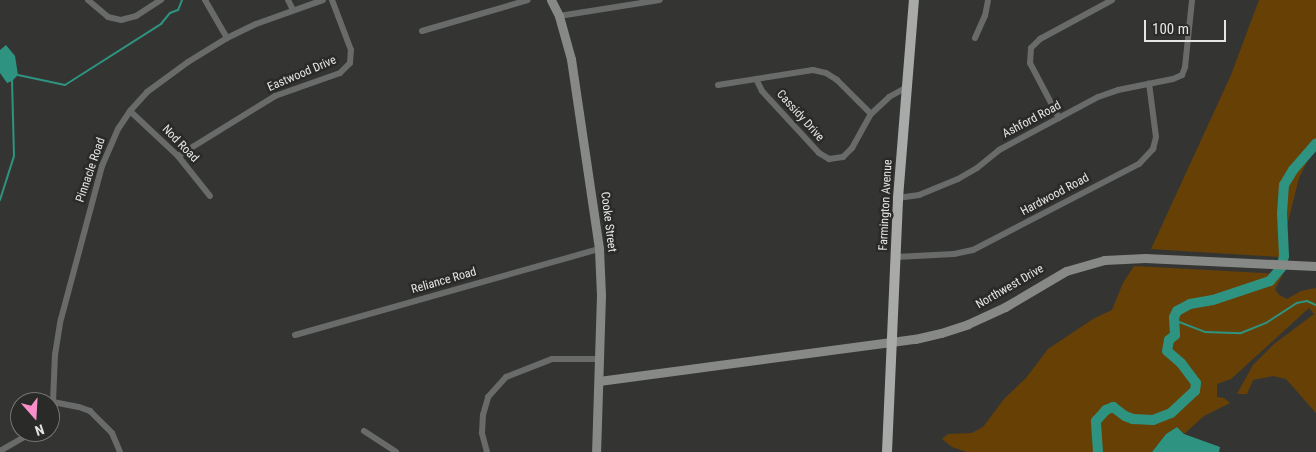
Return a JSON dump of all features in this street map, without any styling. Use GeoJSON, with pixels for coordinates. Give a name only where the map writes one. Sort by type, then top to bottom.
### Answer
{"type":"FeatureCollection","features":[{"type":"Feature","properties":{"kind":"highway","name":"Farmington Avenue"},"geometry":{"type":"LineString","coordinates":[[887,452],[898,198],[914,0]]}},
{"type":"Feature","properties":{"kind":"main road","name":"Cooke Street"},"geometry":{"type":"LineString","coordinates":[[551,0],[559,16],[572,59],[599,249],[601,295],[596,452]]}},
{"type":"Feature","properties":{"kind":"main road","name":"Northwest Drive"},"geometry":{"type":"LineString","coordinates":[[599,381],[920,338],[968,324],[1005,307],[1066,271],[1091,262],[1117,258],[1166,258],[1315,266]]}},
{"type":"Feature","properties":{"kind":"street"},"geometry":{"type":"LineString","coordinates":[[88,0],[108,17],[121,20],[136,16],[161,0]]}},
{"type":"Feature","properties":{"kind":"street"},"geometry":{"type":"LineString","coordinates":[[205,0],[227,38]]}},
{"type":"Feature","properties":{"kind":"street"},"geometry":{"type":"LineString","coordinates":[[288,0],[293,10]]}},
{"type":"Feature","properties":{"kind":"street","name":"Pinnacle Road"},"geometry":{"type":"LineString","coordinates":[[53,392],[55,354],[59,328],[84,230],[102,166],[112,140],[130,111],[166,77],[227,38],[293,10],[323,0]]}},
{"type":"Feature","properties":{"kind":"street","name":"Eastwood Drive"},"geometry":{"type":"LineString","coordinates":[[178,156],[275,96],[340,73],[350,63],[350,50],[332,0]]}},
{"type":"Feature","properties":{"kind":"street"},"geometry":{"type":"LineString","coordinates":[[422,31],[528,0]]}},
{"type":"Feature","properties":{"kind":"street"},"geometry":{"type":"LineString","coordinates":[[559,16],[660,0]]}},
{"type":"Feature","properties":{"kind":"street"},"geometry":{"type":"LineString","coordinates":[[975,38],[985,16],[988,0]]}},
{"type":"Feature","properties":{"kind":"street"},"geometry":{"type":"LineString","coordinates":[[1059,118],[1030,63],[1031,48],[1040,39],[1112,0]]}},
{"type":"Feature","properties":{"kind":"street","name":"Ashford Road"},"geometry":{"type":"LineString","coordinates":[[898,198],[928,193],[958,179],[1000,150],[1108,93],[1173,79],[1182,75],[1185,67],[1192,0]]}},
{"type":"Feature","properties":{"kind":"street","name":"Cassidy Drive"},"geometry":{"type":"LineString","coordinates":[[718,85],[814,70],[826,73],[871,114]]}},
{"type":"Feature","properties":{"kind":"street","name":"Cassidy Drive"},"geometry":{"type":"LineString","coordinates":[[756,79],[762,91],[819,153],[830,159],[843,157],[852,148],[871,114],[888,98],[907,87]]}},
{"type":"Feature","properties":{"kind":"street","name":"Hardwood Road"},"geometry":{"type":"LineString","coordinates":[[896,257],[964,253],[978,248],[1139,164],[1153,149],[1156,137],[1150,83]]}},
{"type":"Feature","properties":{"kind":"street","name":"Nod Road"},"geometry":{"type":"LineString","coordinates":[[130,111],[178,156],[210,196]]}},
{"type":"Feature","properties":{"kind":"street","name":"Reliance Road"},"geometry":{"type":"LineString","coordinates":[[294,335],[599,249]]}},
{"type":"Feature","properties":{"kind":"street"},"geometry":{"type":"LineString","coordinates":[[487,452],[482,433],[483,416],[488,397],[506,377],[552,360],[599,358]]}},
{"type":"Feature","properties":{"kind":"street"},"geometry":{"type":"LineString","coordinates":[[60,403],[90,411],[112,433],[120,452]]}},
{"type":"Feature","properties":{"kind":"street"},"geometry":{"type":"LineString","coordinates":[[364,431],[396,452]]}},
{"type":"Feature","properties":{"kind":"street"},"geometry":{"type":"LineString","coordinates":[[0,452],[16,442]]}},
{"type":"Feature","properties":{"kind":"shaded area"},"geometry":{"type":"Polygon","coordinates":[[[1259,0],[1316,0],[1316,144],[1299,178],[1279,257],[1151,249],[1231,75],[1259,0]]]}},
{"type":"Feature","properties":{"kind":"shaded area"},"geometry":{"type":"Polygon","coordinates":[[[6,45],[15,56],[18,75],[7,83],[0,73],[0,50],[6,45]]]}},
{"type":"Feature","properties":{"kind":"shaded area"},"geometry":{"type":"Polygon","coordinates":[[[1134,266],[1283,274],[1275,289],[1279,295],[1287,299],[1301,291],[1316,288],[1316,413],[1286,379],[1273,376],[1253,380],[1247,394],[1237,394],[1253,365],[1274,344],[1314,314],[1309,308],[1231,379],[1217,384],[1217,397],[1224,398],[1230,403],[1204,416],[1184,434],[1177,427],[1166,434],[1152,452],[967,452],[952,447],[942,439],[948,434],[972,433],[983,427],[1004,399],[1026,378],[1048,349],[1093,319],[1112,310],[1123,283],[1134,266]]]}},
{"type":"Feature","properties":{"kind":"shaded area"},"geometry":{"type":"Polygon","coordinates":[[[1177,427],[1184,434],[1220,447],[1219,452],[1152,452],[1166,434],[1177,427]]]}},
{"type":"Feature","properties":{"kind":"waterway"},"geometry":{"type":"LineString","coordinates":[[18,75],[65,85],[161,24],[170,13],[178,10],[182,0]]}},
{"type":"Feature","properties":{"kind":"waterway"},"geometry":{"type":"LineString","coordinates":[[0,200],[14,156],[12,81]]}},
{"type":"Feature","properties":{"kind":"waterway"},"geometry":{"type":"LineString","coordinates":[[1098,452],[1096,421],[1106,410],[1113,407],[1125,416],[1133,419],[1153,420],[1171,413],[1195,391],[1196,383],[1181,363],[1167,351],[1169,340],[1175,335],[1174,317],[1177,311],[1190,304],[1213,300],[1270,281],[1281,268],[1284,256],[1282,213],[1284,185],[1293,170],[1316,144]]}},
{"type":"Feature","properties":{"kind":"waterway"},"geometry":{"type":"LineString","coordinates":[[1174,320],[1205,332],[1241,333],[1266,323],[1297,303],[1307,301],[1316,305]]}}]}
